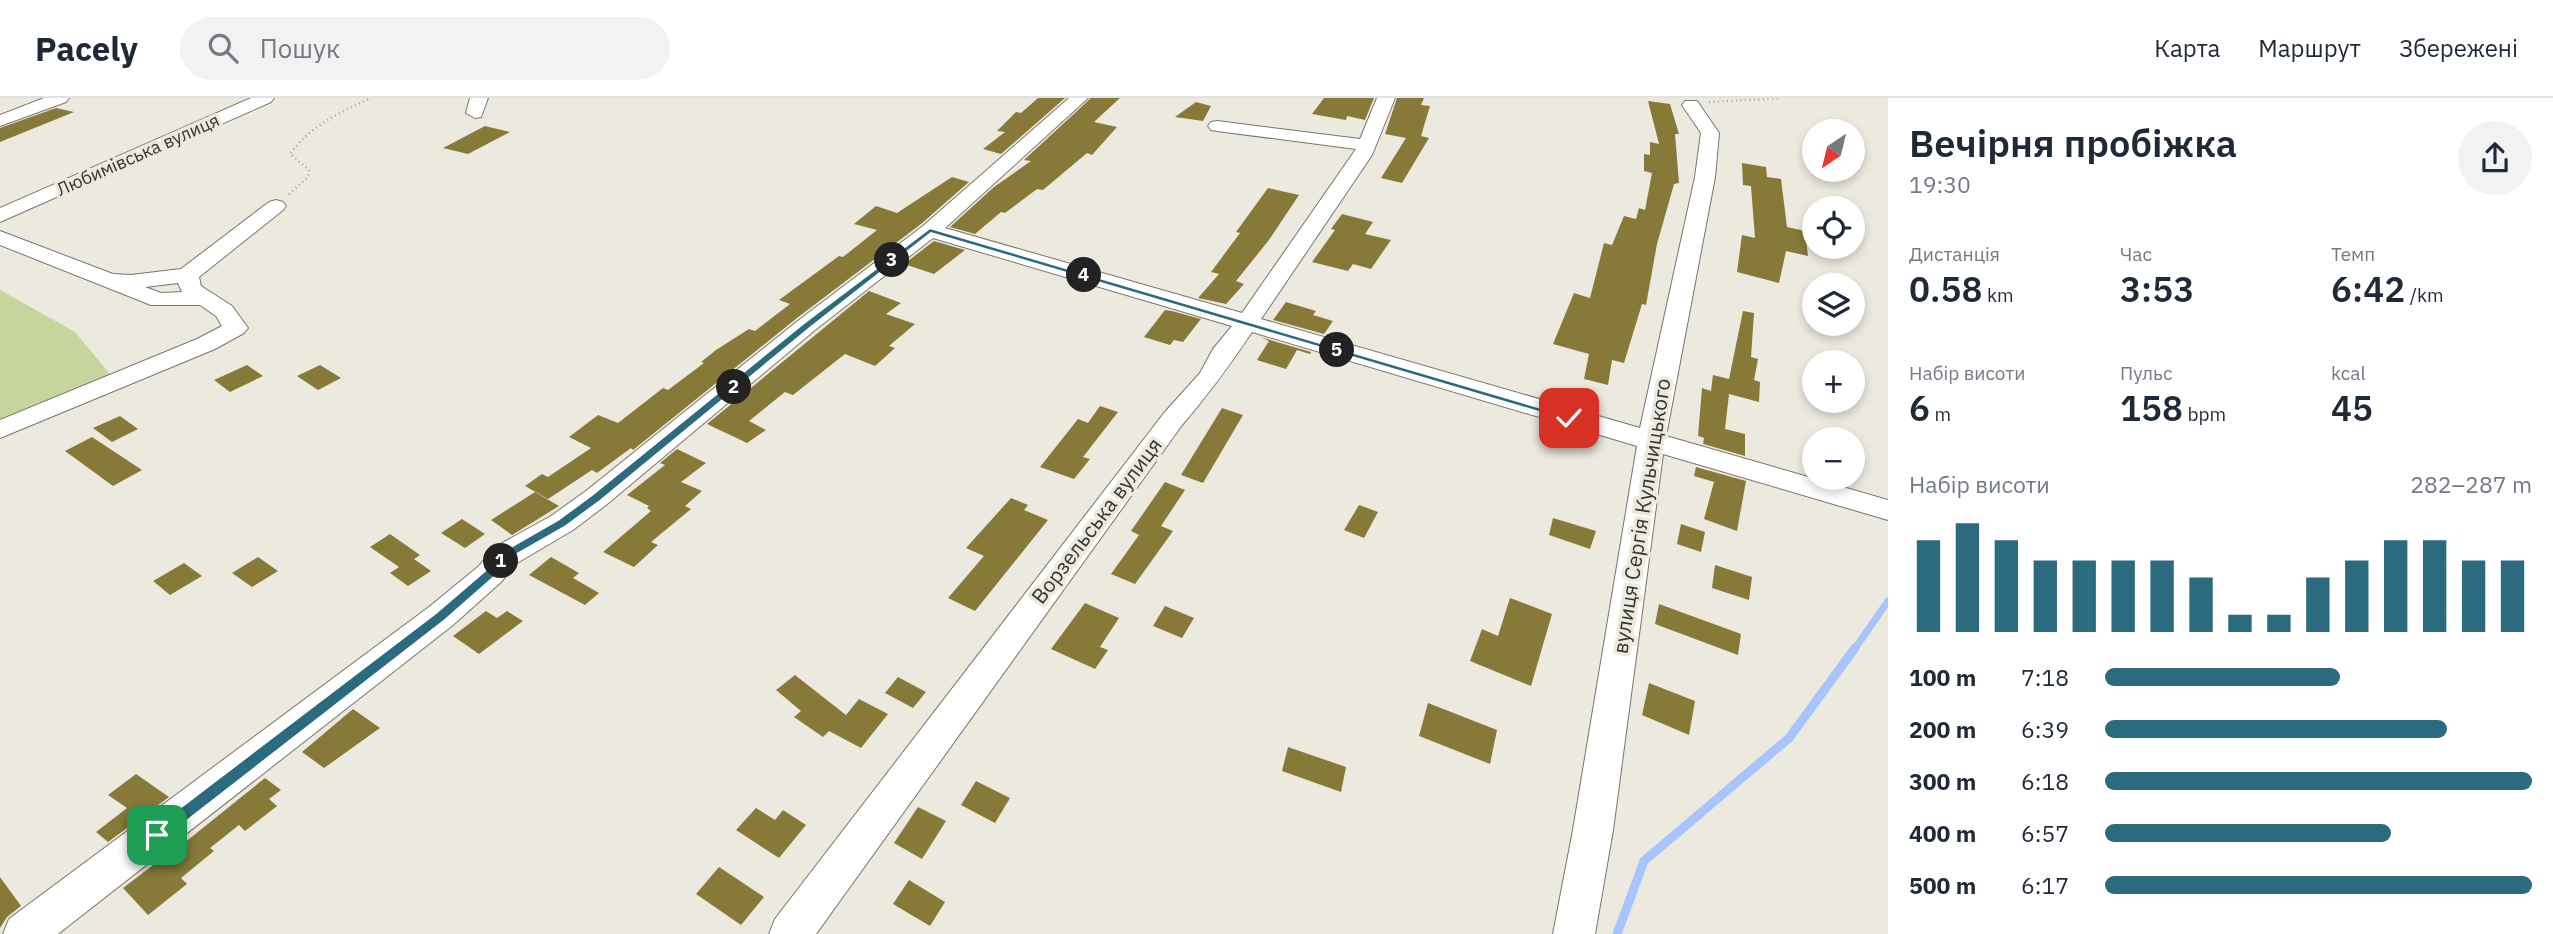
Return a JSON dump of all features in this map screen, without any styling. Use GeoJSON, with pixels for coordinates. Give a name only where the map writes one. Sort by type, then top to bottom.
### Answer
{"type":"FeatureCollection","features":[{"type":"Feature","properties":{"kind":"street"},"geometry":{"type":"LineString","coordinates":[[0,121],[60,98]]}},
{"type":"Feature","properties":{"kind":"street","name":"Любимівська вулиця"},"geometry":{"type":"LineString","coordinates":[[5,214],[265,98]]}},
{"type":"Feature","properties":{"kind":"street"},"geometry":{"type":"LineString","coordinates":[[24,934],[440,616],[490,573],[506,555],[562,523],[596,498],[807,325],[930,230],[1079,98]]}},
{"type":"Feature","properties":{"kind":"street","name":"Ворзельська вулиця"},"geometry":{"type":"LineString","coordinates":[[790,934],[1172,419],[1211,376],[1222,354],[1237,337],[1329,205],[1367,145],[1386,98]]}},
{"type":"Feature","properties":{"kind":"street","name":"вулиця Сергія Кульчицького"},"geometry":{"type":"LineString","coordinates":[[1574,934],[1595,816],[1651,442],[1705,177],[1710,133],[1691,104]]}},
{"type":"Feature","properties":{"kind":"street"},"geometry":{"type":"LineString","coordinates":[[1217,126],[1367,145]]}},
{"type":"Feature","properties":{"kind":"street"},"geometry":{"type":"LineString","coordinates":[[109,280],[131,282],[187,275],[276,206]]}},
{"type":"Feature","properties":{"kind":"street"},"geometry":{"type":"LineString","coordinates":[[930,230],[1888,510]]}},
{"type":"Feature","properties":{"kind":"street"},"geometry":{"type":"LineString","coordinates":[[0,237],[159,300],[203,298]]}},
{"type":"Feature","properties":{"kind":"street"},"geometry":{"type":"LineString","coordinates":[[0,430],[206,344],[236,328],[224,311],[191,289],[187,275]]}},
{"type":"Feature","properties":{"kind":"path"},"geometry":{"type":"LineString","coordinates":[[276,206],[308,177],[309,170],[289,155],[303,135],[331,117],[372,98]]}},
{"type":"Feature","properties":{"kind":"path"},"geometry":{"type":"LineString","coordinates":[[1691,104],[1781,98]]}},
{"type":"Feature","properties":{"kind":"green space"},"geometry":{"type":"Polygon","coordinates":[[[0,290],[75,332],[110,374],[0,427],[0,290]]]}},
{"type":"Feature","properties":{"kind":"building"},"geometry":{"type":"Polygon","coordinates":[[[1038,98],[1065,98],[1001,154],[983,149],[1005,132],[997,131],[1016,112],[1021,113],[1038,98]]]}},
{"type":"Feature","properties":{"kind":"building"},"geometry":{"type":"Polygon","coordinates":[[[1091,98],[1120,98],[1094,122],[1117,127],[1092,155],[1087,153],[1043,190],[1037,189],[1005,213],[1001,212],[975,234],[950,227],[994,187],[1031,161],[1024,160],[1091,98]]]}},
{"type":"Feature","properties":{"kind":"building"},"geometry":{"type":"Polygon","coordinates":[[[1324,98],[1374,98],[1365,120],[1347,116],[1346,120],[1312,114],[1324,98]]]}},
{"type":"Feature","properties":{"kind":"building"},"geometry":{"type":"Polygon","coordinates":[[[1397,98],[1424,98],[1421,105],[1430,106],[1421,136],[1429,138],[1402,183],[1381,178],[1406,138],[1385,134],[1397,98]]]}},
{"type":"Feature","properties":{"kind":"building"},"geometry":{"type":"Polygon","coordinates":[[[1648,101],[1670,104],[1679,134],[1675,134],[1679,183],[1674,184],[1657,244],[1646,305],[1642,304],[1624,363],[1612,360],[1608,385],[1584,379],[1589,354],[1553,344],[1574,293],[1590,298],[1604,243],[1612,245],[1624,216],[1636,219],[1639,208],[1645,210],[1652,173],[1644,171],[1644,154],[1650,155],[1650,142],[1659,144],[1648,101]]]}},
{"type":"Feature","properties":{"kind":"building"},"geometry":{"type":"Polygon","coordinates":[[[1196,102],[1211,106],[1203,121],[1175,117],[1196,102]]]}},
{"type":"Feature","properties":{"kind":"building"},"geometry":{"type":"Polygon","coordinates":[[[56,108],[74,112],[0,142],[0,128],[56,108]]]}},
{"type":"Feature","properties":{"kind":"building"},"geometry":{"type":"Polygon","coordinates":[[[485,126],[510,132],[468,154],[443,148],[485,126]]]}},
{"type":"Feature","properties":{"kind":"building"},"geometry":{"type":"Polygon","coordinates":[[[1742,163],[1766,167],[1767,177],[1781,179],[1787,227],[1802,230],[1802,255],[1786,251],[1779,283],[1737,272],[1742,235],[1755,238],[1751,186],[1743,185],[1742,163]]]}},
{"type":"Feature","properties":{"kind":"building"},"geometry":{"type":"Polygon","coordinates":[[[952,177],[969,182],[921,224],[797,318],[633,450],[631,448],[597,473],[592,470],[548,499],[525,486],[542,474],[548,477],[591,448],[569,437],[598,415],[618,423],[663,388],[668,390],[704,363],[701,362],[716,350],[749,329],[755,331],[790,304],[779,300],[839,256],[843,257],[877,230],[854,224],[876,206],[897,213],[952,177]]]}},
{"type":"Feature","properties":{"kind":"building"},"geometry":{"type":"Polygon","coordinates":[[[1268,188],[1299,195],[1269,240],[1236,281],[1244,284],[1226,304],[1198,298],[1219,274],[1211,272],[1268,188]]]}},
{"type":"Feature","properties":{"kind":"building"},"geometry":{"type":"Polygon","coordinates":[[[1342,214],[1373,222],[1365,234],[1391,240],[1371,269],[1353,264],[1348,271],[1312,262],[1335,230],[1331,229],[1342,214]]]}},
{"type":"Feature","properties":{"kind":"building"},"geometry":{"type":"Polygon","coordinates":[[[934,241],[965,250],[934,274],[904,264],[934,241]]]}},
{"type":"Feature","properties":{"kind":"building"},"geometry":{"type":"Polygon","coordinates":[[[869,291],[901,303],[886,314],[915,324],[889,346],[895,348],[875,366],[845,354],[793,395],[785,392],[749,421],[766,430],[747,443],[707,424],[869,291]]]}},
{"type":"Feature","properties":{"kind":"building"},"geometry":{"type":"Polygon","coordinates":[[[1286,302],[1316,311],[1313,315],[1333,321],[1324,334],[1273,320],[1286,302]]]}},
{"type":"Feature","properties":{"kind":"building"},"geometry":{"type":"Polygon","coordinates":[[[1165,310],[1201,319],[1183,342],[1174,340],[1170,345],[1144,337],[1165,310]]]}},
{"type":"Feature","properties":{"kind":"building"},"geometry":{"type":"Polygon","coordinates":[[[1743,311],[1754,313],[1751,357],[1758,359],[1754,380],[1760,382],[1759,402],[1729,394],[1725,429],[1745,434],[1745,456],[1703,444],[1704,438],[1698,436],[1702,388],[1711,391],[1713,375],[1729,379],[1743,311]]]}},
{"type":"Feature","properties":{"kind":"building"},"geometry":{"type":"Polygon","coordinates":[[[1260,337],[1311,352],[1310,354],[1297,350],[1286,369],[1257,360],[1269,341],[1260,337]]]}},
{"type":"Feature","properties":{"kind":"building"},"geometry":{"type":"Polygon","coordinates":[[[247,365],[263,376],[230,392],[214,380],[247,365]]]}},
{"type":"Feature","properties":{"kind":"building"},"geometry":{"type":"Polygon","coordinates":[[[320,365],[341,378],[318,390],[297,376],[320,365]]]}},
{"type":"Feature","properties":{"kind":"building"},"geometry":{"type":"Polygon","coordinates":[[[1100,406],[1118,412],[1083,457],[1090,459],[1074,479],[1040,467],[1078,419],[1088,423],[1100,406]]]}},
{"type":"Feature","properties":{"kind":"building"},"geometry":{"type":"Polygon","coordinates":[[[1222,408],[1243,415],[1203,483],[1181,475],[1222,408]]]}},
{"type":"Feature","properties":{"kind":"building"},"geometry":{"type":"Polygon","coordinates":[[[120,416],[138,429],[112,442],[93,428],[120,416]]]}},
{"type":"Feature","properties":{"kind":"building"},"geometry":{"type":"Polygon","coordinates":[[[1556,425],[1579,432],[1578,444],[1554,438],[1556,425]]]}},
{"type":"Feature","properties":{"kind":"building"},"geometry":{"type":"Polygon","coordinates":[[[92,437],[142,470],[113,486],[65,451],[92,437]]]}},
{"type":"Feature","properties":{"kind":"building"},"geometry":{"type":"Polygon","coordinates":[[[677,449],[706,463],[681,482],[702,491],[685,506],[691,509],[651,542],[658,545],[634,567],[603,552],[651,511],[647,508],[649,506],[627,495],[665,465],[660,463],[677,449]]]}},
{"type":"Feature","properties":{"kind":"building"},"geometry":{"type":"Polygon","coordinates":[[[1696,467],[1746,481],[1737,531],[1704,519],[1714,482],[1694,476],[1696,467]]]}},
{"type":"Feature","properties":{"kind":"building"},"geometry":{"type":"Polygon","coordinates":[[[1165,482],[1185,490],[1161,526],[1173,531],[1135,584],[1111,574],[1139,535],[1131,531],[1165,482]]]}},
{"type":"Feature","properties":{"kind":"building"},"geometry":{"type":"Polygon","coordinates":[[[535,492],[559,506],[512,535],[491,520],[535,492]]]}},
{"type":"Feature","properties":{"kind":"building"},"geometry":{"type":"Polygon","coordinates":[[[1011,498],[1028,505],[1024,510],[1048,520],[975,611],[948,598],[984,556],[966,548],[1011,498]]]}},
{"type":"Feature","properties":{"kind":"building"},"geometry":{"type":"Polygon","coordinates":[[[1359,505],[1378,512],[1364,538],[1344,530],[1359,505]]]}},
{"type":"Feature","properties":{"kind":"building"},"geometry":{"type":"Polygon","coordinates":[[[1553,518],[1596,531],[1590,549],[1549,535],[1553,518]]]}},
{"type":"Feature","properties":{"kind":"building"},"geometry":{"type":"Polygon","coordinates":[[[462,519],[485,534],[465,548],[441,533],[462,519]]]}},
{"type":"Feature","properties":{"kind":"building"},"geometry":{"type":"Polygon","coordinates":[[[1681,524],[1705,532],[1701,552],[1677,544],[1681,524]]]}},
{"type":"Feature","properties":{"kind":"building"},"geometry":{"type":"Polygon","coordinates":[[[390,534],[420,555],[414,559],[431,571],[408,586],[390,573],[399,567],[370,547],[390,534]]]}},
{"type":"Feature","properties":{"kind":"building"},"geometry":{"type":"Polygon","coordinates":[[[258,557],[278,571],[252,587],[232,573],[258,557]]]}},
{"type":"Feature","properties":{"kind":"building"},"geometry":{"type":"Polygon","coordinates":[[[551,557],[579,573],[573,578],[599,593],[585,605],[529,575],[551,557]]]}},
{"type":"Feature","properties":{"kind":"building"},"geometry":{"type":"Polygon","coordinates":[[[184,563],[202,576],[170,595],[153,581],[184,563]]]}},
{"type":"Feature","properties":{"kind":"building"},"geometry":{"type":"Polygon","coordinates":[[[1715,565],[1752,577],[1749,600],[1712,588],[1715,565]]]}},
{"type":"Feature","properties":{"kind":"building"},"geometry":{"type":"Polygon","coordinates":[[[1510,598],[1552,614],[1531,686],[1470,661],[1482,629],[1498,636],[1510,598]]]}},
{"type":"Feature","properties":{"kind":"building"},"geometry":{"type":"Polygon","coordinates":[[[1085,603],[1119,618],[1100,647],[1108,650],[1095,669],[1051,649],[1085,603]]]}},
{"type":"Feature","properties":{"kind":"building"},"geometry":{"type":"Polygon","coordinates":[[[1659,604],[1741,634],[1738,655],[1655,624],[1659,604]]]}},
{"type":"Feature","properties":{"kind":"building"},"geometry":{"type":"Polygon","coordinates":[[[1165,606],[1194,618],[1182,638],[1153,626],[1165,606]]]}},
{"type":"Feature","properties":{"kind":"building"},"geometry":{"type":"Polygon","coordinates":[[[486,611],[497,618],[507,611],[523,621],[479,654],[453,636],[486,611]]]}},
{"type":"Feature","properties":{"kind":"building"},"geometry":{"type":"Polygon","coordinates":[[[795,675],[846,715],[859,699],[888,714],[861,748],[829,731],[823,737],[794,717],[801,711],[776,690],[795,675]]]}},
{"type":"Feature","properties":{"kind":"building"},"geometry":{"type":"Polygon","coordinates":[[[898,677],[926,692],[913,708],[885,693],[898,677]]]}},
{"type":"Feature","properties":{"kind":"building"},"geometry":{"type":"Polygon","coordinates":[[[1649,683],[1695,701],[1689,735],[1642,715],[1649,683]]]}},
{"type":"Feature","properties":{"kind":"building"},"geometry":{"type":"Polygon","coordinates":[[[1428,703],[1497,730],[1490,764],[1419,736],[1428,703]]]}},
{"type":"Feature","properties":{"kind":"building"},"geometry":{"type":"Polygon","coordinates":[[[353,709],[380,728],[324,768],[302,752],[353,709]]]}},
{"type":"Feature","properties":{"kind":"building"},"geometry":{"type":"Polygon","coordinates":[[[1288,747],[1346,767],[1341,792],[1282,771],[1288,747]]]}},
{"type":"Feature","properties":{"kind":"building"},"geometry":{"type":"Polygon","coordinates":[[[136,774],[169,797],[108,842],[96,832],[127,808],[108,795],[136,774]]]}},
{"type":"Feature","properties":{"kind":"building"},"geometry":{"type":"Polygon","coordinates":[[[265,778],[281,790],[269,799],[277,806],[245,831],[239,825],[210,848],[214,851],[181,878],[187,884],[148,915],[123,888],[163,860],[265,778]]]}},
{"type":"Feature","properties":{"kind":"building"},"geometry":{"type":"Polygon","coordinates":[[[976,781],[1010,798],[995,823],[961,805],[976,781]]]}},
{"type":"Feature","properties":{"kind":"building"},"geometry":{"type":"Polygon","coordinates":[[[918,807],[946,821],[922,859],[894,843],[918,807]]]}},
{"type":"Feature","properties":{"kind":"building"},"geometry":{"type":"Polygon","coordinates":[[[756,808],[775,820],[783,810],[806,825],[779,858],[736,830],[756,808]]]}},
{"type":"Feature","properties":{"kind":"building"},"geometry":{"type":"Polygon","coordinates":[[[719,867],[764,897],[741,925],[696,894],[719,867]]]}},
{"type":"Feature","properties":{"kind":"building"},"geometry":{"type":"Polygon","coordinates":[[[0,877],[21,906],[7,917],[0,928],[0,877]]]}},
{"type":"Feature","properties":{"kind":"building"},"geometry":{"type":"Polygon","coordinates":[[[909,880],[945,902],[930,926],[893,904],[909,880]]]}},
{"type":"Feature","properties":{"kind":"waterway"},"geometry":{"type":"LineString","coordinates":[[1854,650],[1888,601]]}},
{"type":"Feature","properties":{"kind":"waterway"},"geometry":{"type":"LineString","coordinates":[[1617,934],[1644,861],[1789,738],[1855,648]]}},
{"type":"Feature","properties":{"kind":"route"},"geometry":{"type":"LineString","coordinates":[[157,835],[440,616],[490,573],[506,555],[562,523],[596,498],[807,325],[930,230],[1569,418]]}}]}
